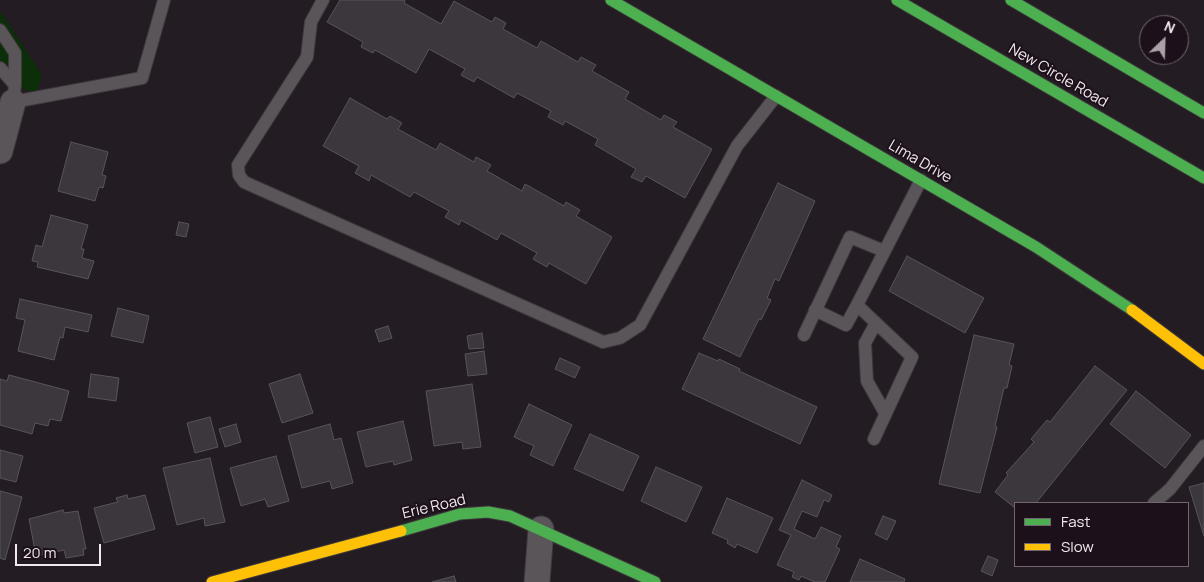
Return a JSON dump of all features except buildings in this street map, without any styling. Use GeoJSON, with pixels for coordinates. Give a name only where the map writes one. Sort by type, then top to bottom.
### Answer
{"type":"FeatureCollection","features":[{"type":"Feature","properties":{"kind":"main road","name":"Lima Drive"},"geometry":{"type":"LineString","coordinates":[[611,0],[1036,246],[1147,320],[1204,364]]}},
{"type":"Feature","properties":{"kind":"main road","name":"New Circle Road"},"geometry":{"type":"LineString","coordinates":[[897,0],[1204,178]]}},
{"type":"Feature","properties":{"kind":"main road"},"geometry":{"type":"LineString","coordinates":[[1011,0],[1204,112]]}},
{"type":"Feature","properties":{"kind":"main road"},"geometry":{"type":"LineString","coordinates":[[1161,87],[1204,107]]}},
{"type":"Feature","properties":{"kind":"main road","name":"Erie Road"},"geometry":{"type":"LineString","coordinates":[[212,582],[341,549],[460,514],[488,512],[510,516],[541,528],[655,582]]}},
{"type":"Feature","properties":{"kind":"street"},"geometry":{"type":"LineString","coordinates":[[0,151],[14,94]]}},
{"type":"Feature","properties":{"kind":"street"},"geometry":{"type":"LineString","coordinates":[[537,582],[541,528]]}},
{"type":"Feature","properties":{"kind":"lane"},"geometry":{"type":"LineString","coordinates":[[14,94],[142,78],[164,0]]}},
{"type":"Feature","properties":{"kind":"lane"},"geometry":{"type":"LineString","coordinates":[[323,0],[311,22],[307,57],[238,165],[239,175],[244,182],[603,342],[620,338],[640,325],[736,146],[776,96]]}},
{"type":"Feature","properties":{"kind":"lane"},"geometry":{"type":"LineString","coordinates":[[0,30],[15,53],[14,94]]}},
{"type":"Feature","properties":{"kind":"lane"},"geometry":{"type":"LineString","coordinates":[[0,68],[14,94]]}},
{"type":"Feature","properties":{"kind":"lane"},"geometry":{"type":"LineString","coordinates":[[815,310],[846,324],[921,180]]}},
{"type":"Feature","properties":{"kind":"lane"},"geometry":{"type":"LineString","coordinates":[[804,334],[850,237],[884,251]]}},
{"type":"Feature","properties":{"kind":"lane"},"geometry":{"type":"LineString","coordinates":[[857,305],[912,358],[874,439]]}},
{"type":"Feature","properties":{"kind":"lane"},"geometry":{"type":"LineString","coordinates":[[876,323],[864,343],[868,381],[885,413]]}},
{"type":"Feature","properties":{"kind":"lane"},"geometry":{"type":"LineString","coordinates":[[1155,502],[1170,489],[1204,446]]}},
{"type":"Feature","properties":{"kind":"green space"},"geometry":{"type":"Polygon","coordinates":[[[0,11],[42,75],[36,94],[0,79],[0,11]]]}},
{"type":"Feature","properties":{"kind":"traffic: fast"},"geometry":{"type":"LineString","coordinates":[[611,0],[1036,247],[1132,310]]}},
{"type":"Feature","properties":{"kind":"traffic: fast"},"geometry":{"type":"LineString","coordinates":[[897,0],[1204,178]]}},
{"type":"Feature","properties":{"kind":"traffic: fast"},"geometry":{"type":"LineString","coordinates":[[1011,0],[1204,113]]}},
{"type":"Feature","properties":{"kind":"traffic: fast"},"geometry":{"type":"LineString","coordinates":[[401,531],[460,514],[488,512],[510,516],[655,582]]}},
{"type":"Feature","properties":{"kind":"traffic: slow"},"geometry":{"type":"LineString","coordinates":[[1132,310],[1204,364]]}},
{"type":"Feature","properties":{"kind":"traffic: slow"},"geometry":{"type":"LineString","coordinates":[[212,582],[401,531]]}}]}
